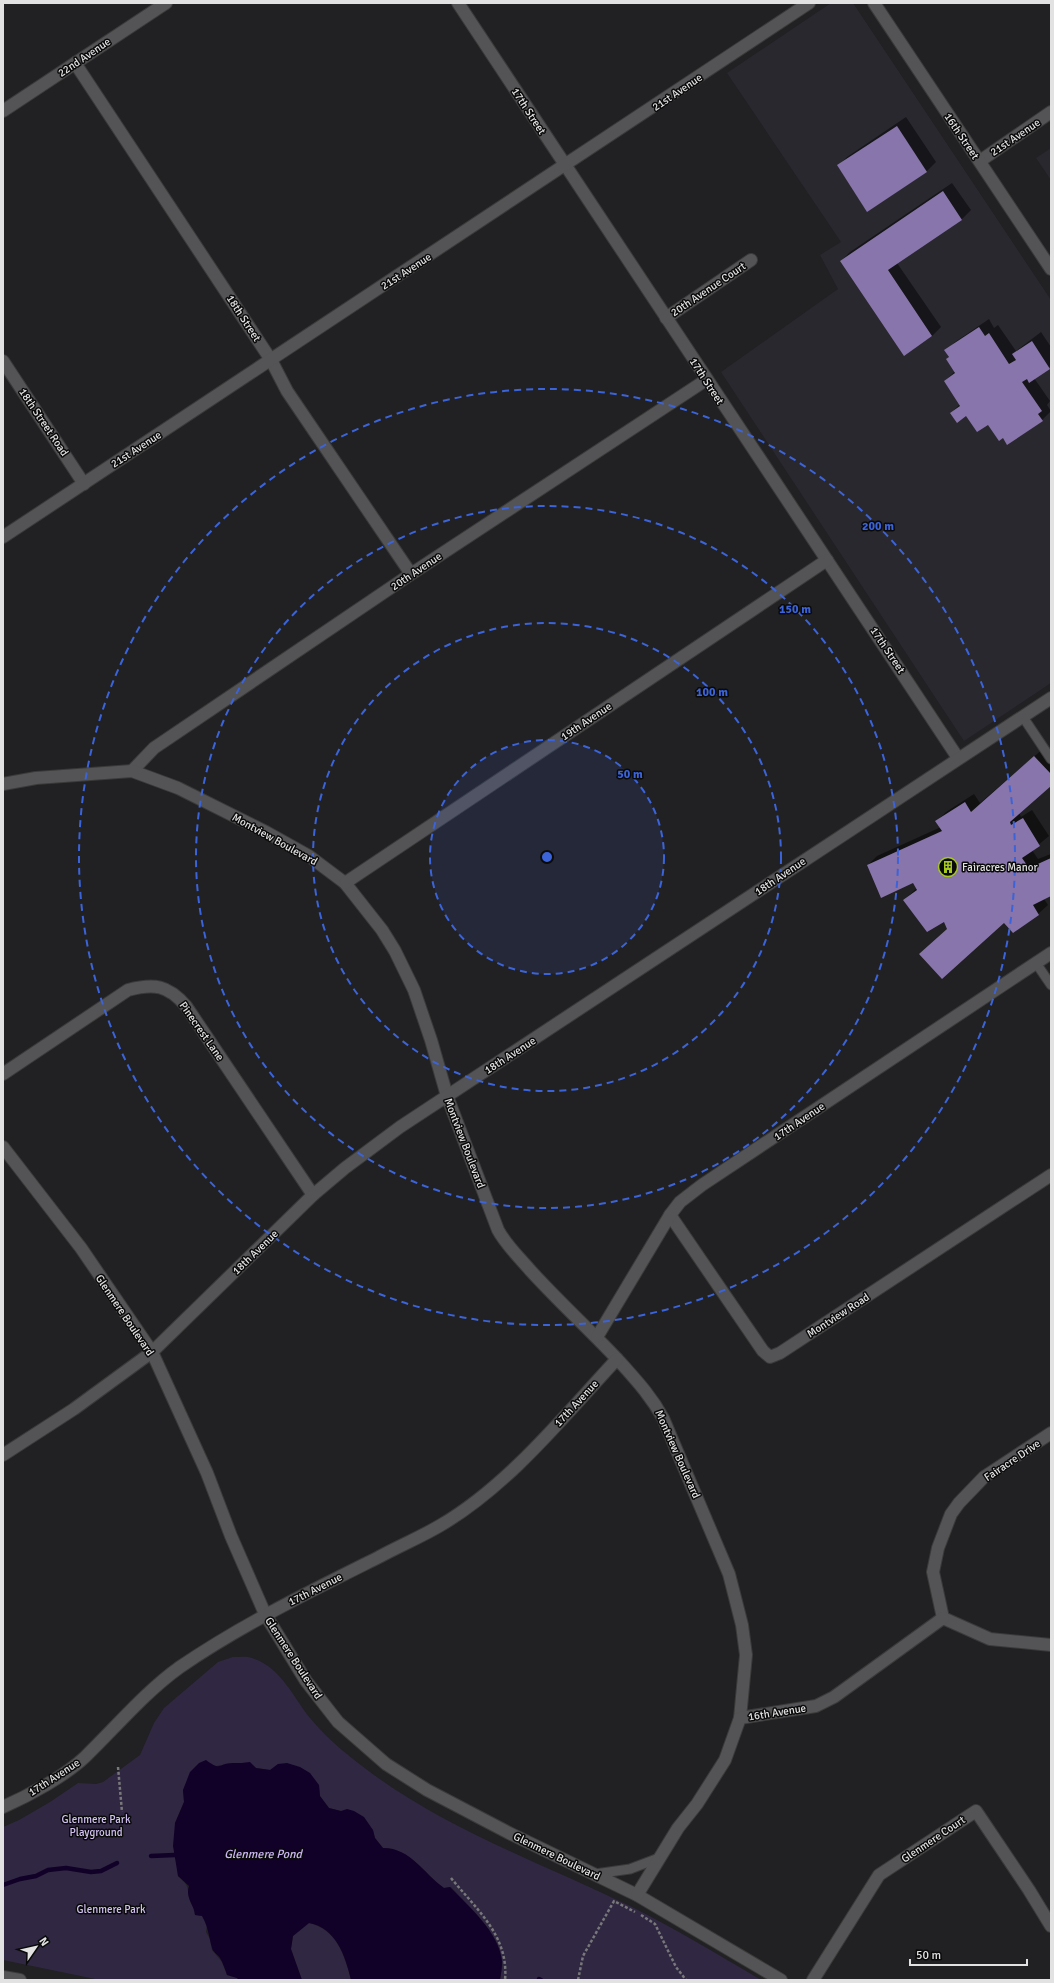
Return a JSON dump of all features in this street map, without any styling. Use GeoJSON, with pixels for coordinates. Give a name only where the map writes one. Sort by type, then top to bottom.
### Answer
{"type":"FeatureCollection","features":[{"type":"Feature","properties":{"kind":"street","name":"22nd Avenue"},"geometry":{"type":"LineString","coordinates":[[3,111],[166,3]]}},
{"type":"Feature","properties":{"kind":"street","name":"17th Street"},"geometry":{"type":"LineString","coordinates":[[458,3],[706,380],[958,758]]}},
{"type":"Feature","properties":{"kind":"street","name":"21st Avenue"},"geometry":{"type":"LineString","coordinates":[[3,538],[809,3]]}},
{"type":"Feature","properties":{"kind":"street","name":"16th Street"},"geometry":{"type":"LineString","coordinates":[[874,3],[1051,269]]}},
{"type":"Feature","properties":{"kind":"street","name":"18th Street"},"geometry":{"type":"LineString","coordinates":[[75,63],[271,360],[287,391],[410,574]]}},
{"type":"Feature","properties":{"kind":"street","name":"21st Avenue"},"geometry":{"type":"LineString","coordinates":[[980,161],[1051,112]]}},
{"type":"Feature","properties":{"kind":"street","name":"20th Avenue Court"},"geometry":{"type":"LineString","coordinates":[[666,318],[751,260]]}},
{"type":"Feature","properties":{"kind":"street","name":"18th Street Road"},"geometry":{"type":"LineString","coordinates":[[3,361],[84,484]]}},
{"type":"Feature","properties":{"kind":"street","name":"20th Avenue"},"geometry":{"type":"LineString","coordinates":[[132,771],[154,748],[410,574],[706,380]]}},
{"type":"Feature","properties":{"kind":"street","name":"19th Avenue"},"geometry":{"type":"LineString","coordinates":[[345,883],[827,560]]}},
{"type":"Feature","properties":{"kind":"street","name":"18th Avenue"},"geometry":{"type":"LineString","coordinates":[[3,1455],[74,1409],[152,1352],[313,1195],[345,1168],[400,1127],[1051,698]]}},
{"type":"Feature","properties":{"kind":"street","name":"Montview Boulevard"},"geometry":{"type":"LineString","coordinates":[[3,784],[36,778],[132,771],[178,788],[266,832],[309,856],[345,883],[382,930],[414,990],[431,1040],[446,1096],[493,1220],[504,1241],[539,1280],[597,1337],[654,1401],[663,1418],[729,1574],[742,1625],[746,1655],[740,1718]]}},
{"type":"Feature","properties":{"kind":"street","name":"17th Avenue"},"geometry":{"type":"LineString","coordinates":[[597,1337],[670,1215],[680,1202],[702,1185],[1051,953]]}},
{"type":"Feature","properties":{"kind":"street","name":"Pinecrest Lane"},"geometry":{"type":"LineString","coordinates":[[3,1074],[128,990],[142,986],[161,986],[172,992],[186,1006],[313,1195]]}},
{"type":"Feature","properties":{"kind":"street","name":"Glenmere Boulevard"},"geometry":{"type":"LineString","coordinates":[[3,1147],[81,1248],[152,1352],[207,1473],[231,1536],[265,1614],[306,1681],[338,1722],[386,1764],[426,1790],[509,1833],[637,1895],[781,1980]]}},
{"type":"Feature","properties":{"kind":"street","name":"Montview Road"},"geometry":{"type":"LineString","coordinates":[[670,1215],[762,1351],[770,1357],[780,1353],[1051,1175]]}},
{"type":"Feature","properties":{"kind":"street","name":"17th Avenue"},"geometry":{"type":"LineString","coordinates":[[3,1808],[45,1785],[83,1759],[178,1669],[265,1614],[441,1525],[484,1495],[528,1454],[616,1359]]}},
{"type":"Feature","properties":{"kind":"street","name":"Fairacre Drive"},"geometry":{"type":"LineString","coordinates":[[943,1618],[933,1572],[938,1548],[951,1514],[959,1503],[984,1477],[1051,1433]]}},
{"type":"Feature","properties":{"kind":"street","name":"16th Avenue"},"geometry":{"type":"LineString","coordinates":[[637,1895],[659,1858],[724,1760],[740,1718],[816,1706],[834,1697],[943,1618]]}},
{"type":"Feature","properties":{"kind":"street"},"geometry":{"type":"LineString","coordinates":[[943,1618],[990,1639],[1051,1645]]}},
{"type":"Feature","properties":{"kind":"street","name":"Glenmere Court"},"geometry":{"type":"LineString","coordinates":[[813,1980],[879,1875],[976,1811],[1029,1890],[1051,1926]]}},
{"type":"Feature","properties":{"kind":"street"},"geometry":{"type":"LineString","coordinates":[[3,1977],[20,1980]]}},
{"type":"Feature","properties":{"kind":"lane"},"geometry":{"type":"LineString","coordinates":[[1023,717],[1051,759]]}},
{"type":"Feature","properties":{"kind":"lane"},"geometry":{"type":"LineString","coordinates":[[1036,963],[1051,985]]}},
{"type":"Feature","properties":{"kind":"lane"},"geometry":{"type":"LineString","coordinates":[[595,1874],[630,1869],[659,1858]]}},
{"type":"Feature","properties":{"kind":"path"},"geometry":{"type":"LineString","coordinates":[[118,1767],[122,1812]]}},
{"type":"Feature","properties":{"kind":"path"},"geometry":{"type":"LineString","coordinates":[[450,1878],[493,1929],[504,1954],[505,1980]]}},
{"type":"Feature","properties":{"kind":"path"},"geometry":{"type":"LineString","coordinates":[[578,1980],[583,1956],[614,1901],[655,1924],[676,1967],[686,1980]]}},
{"type":"Feature","properties":{"kind":"shaded area"},"geometry":{"type":"Polygon","coordinates":[[[831,3],[853,3],[1051,300],[1051,683],[964,741],[721,372],[838,289],[820,255],[841,242],[727,73],[831,3]]]}},
{"type":"Feature","properties":{"kind":"shaded area"},"geometry":{"type":"Polygon","coordinates":[[[1051,148],[1051,180],[1036,158],[1051,148]]]}},
{"type":"Feature","properties":{"kind":"green space","name":"Glenmere Park"},"geometry":{"type":"Polygon","coordinates":[[[233,1657],[250,1657],[271,1668],[279,1675],[310,1718],[332,1741],[365,1769],[435,1814],[500,1847],[648,1915],[761,1980],[500,1980],[502,1961],[495,1940],[482,1921],[451,1887],[444,1888],[416,1862],[401,1852],[383,1848],[375,1838],[373,1830],[341,1811],[329,1808],[320,1796],[319,1785],[278,1764],[271,1770],[256,1768],[250,1763],[213,1767],[183,1790],[184,1802],[175,1823],[178,1876],[187,1887],[195,1915],[202,1916],[207,1925],[206,1932],[210,1939],[212,1950],[222,1962],[227,1975],[239,1980],[100,1980],[3,1960],[3,1827],[19,1820],[50,1802],[78,1783],[96,1784],[103,1782],[140,1755],[154,1723],[164,1708],[218,1662],[233,1657]]]}},
{"type":"Feature","properties":{"kind":"green space"},"geometry":{"type":"Polygon","coordinates":[[[309,1923],[318,1926],[333,1937],[346,1961],[351,1980],[302,1980],[291,1949],[293,1936],[309,1923]]]}},
{"type":"Feature","properties":{"kind":"water","name":"Glenmere Pond"},"geometry":{"type":"Polygon","coordinates":[[[206,1760],[215,1766],[228,1763],[250,1762],[256,1768],[270,1770],[278,1764],[287,1763],[300,1767],[310,1773],[319,1785],[320,1796],[329,1808],[341,1811],[347,1809],[364,1817],[373,1830],[375,1838],[383,1848],[393,1849],[409,1857],[444,1888],[450,1887],[474,1912],[489,1930],[500,1950],[502,1961],[500,1980],[351,1980],[346,1961],[333,1937],[326,1930],[309,1923],[293,1936],[291,1949],[302,1980],[239,1980],[227,1975],[220,1958],[214,1952],[202,1916],[195,1915],[188,1894],[189,1886],[178,1876],[173,1846],[175,1823],[184,1802],[183,1790],[190,1772],[199,1763],[206,1760]]]}},
{"type":"Feature","properties":{"kind":"building"},"geometry":{"type":"Polygon","coordinates":[[[897,126],[927,172],[867,212],[837,165],[897,126]]]}},
{"type":"Feature","properties":{"kind":"building"},"geometry":{"type":"Polygon","coordinates":[[[943,191],[962,220],[888,270],[932,336],[904,356],[840,261],[943,191]]]}},
{"type":"Feature","properties":{"kind":"building"},"geometry":{"type":"Polygon","coordinates":[[[979,327],[985,336],[989,333],[1009,364],[1016,360],[1012,354],[1032,341],[1050,369],[1029,383],[1027,379],[1022,382],[1042,411],[1038,414],[1043,421],[1007,445],[1003,438],[999,441],[988,425],[977,432],[966,416],[957,423],[950,413],[960,406],[944,381],[955,373],[946,359],[949,357],[944,350],[979,327]]]}},
{"type":"Feature","properties":{"kind":"building","name":"Fairacres Manor"},"geometry":{"type":"Polygon","coordinates":[[[1034,756],[1051,774],[1051,786],[1010,822],[1011,825],[1023,818],[1040,846],[1022,858],[1029,868],[1051,858],[1051,896],[1033,905],[1039,915],[1013,933],[1004,923],[942,979],[919,954],[947,929],[944,922],[927,932],[903,900],[917,890],[913,883],[881,898],[867,865],[942,831],[935,821],[965,802],[971,812],[1034,756]]]}},
{"type":"Feature","properties":{"kind":"waterway"},"geometry":{"type":"LineString","coordinates":[[151,1856],[175,1855]]}},
{"type":"Feature","properties":{"kind":"waterway"},"geometry":{"type":"LineString","coordinates":[[3,1885],[20,1879],[36,1876],[48,1870],[66,1868],[91,1872],[101,1871],[117,1863]]}},
{"type":"Feature","properties":{"kind":"place","name":"Fairacres Manor"},"geometry":{"type":"Point","coordinates":[948,867]}},
{"type":"Feature","properties":{"kind":"park label","name":"Glenmere Park Playground"},"geometry":{"type":"Point","coordinates":[96,1825]}}]}
